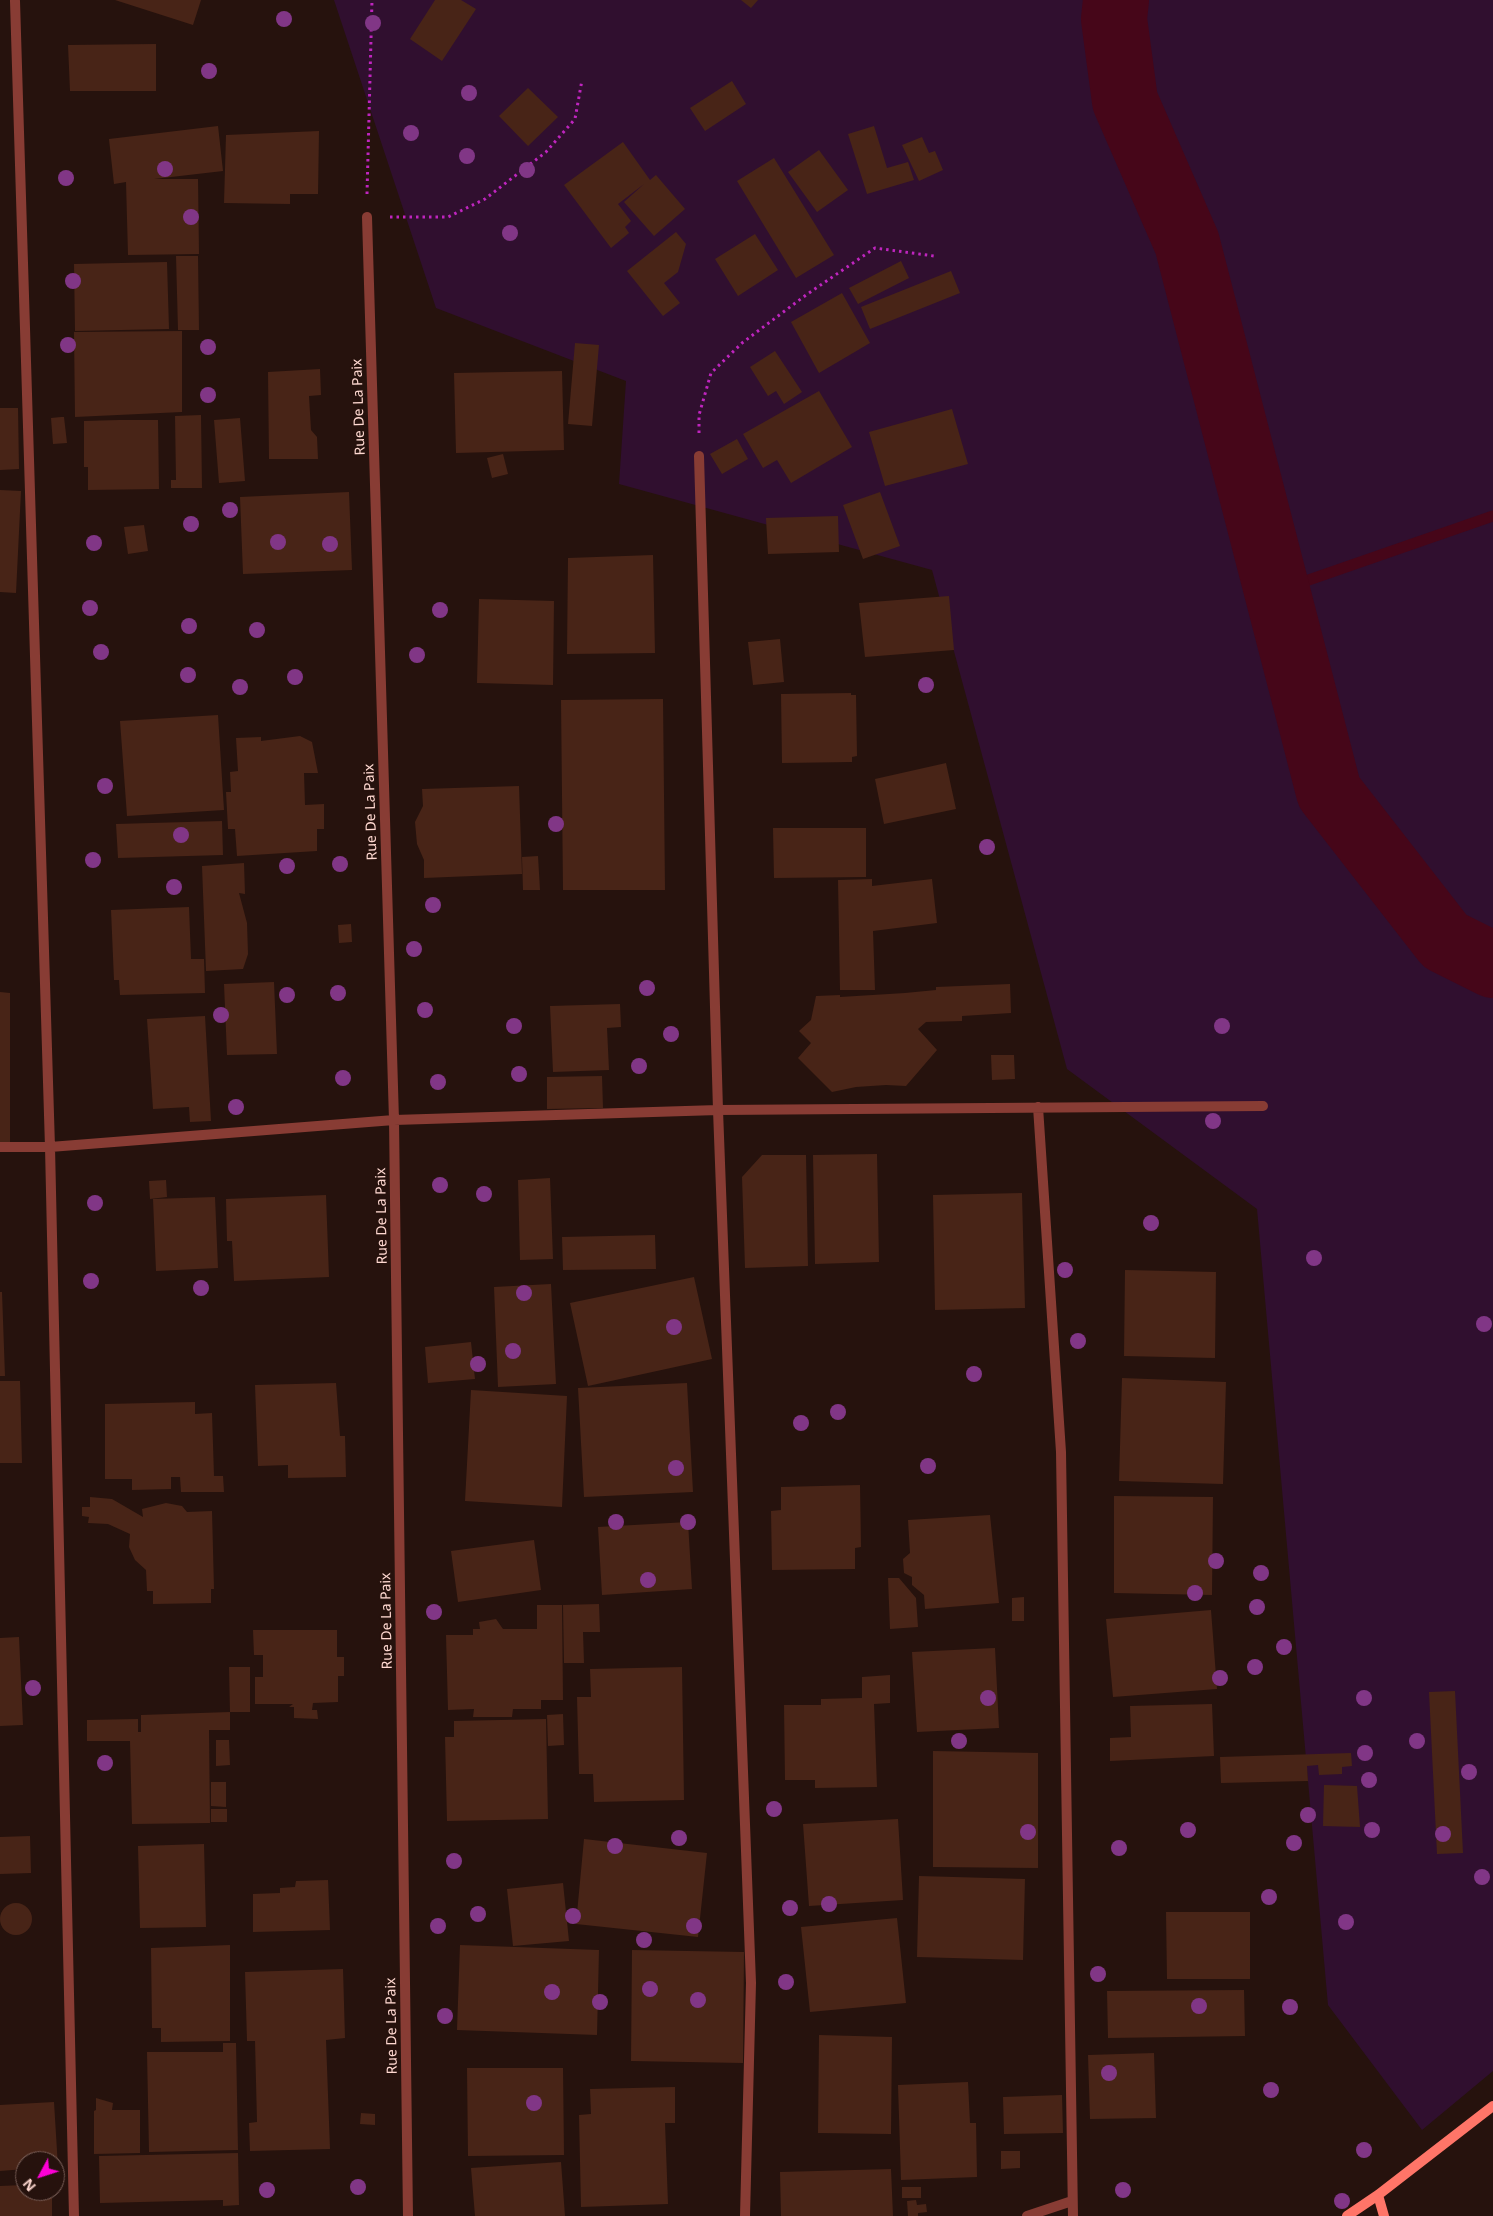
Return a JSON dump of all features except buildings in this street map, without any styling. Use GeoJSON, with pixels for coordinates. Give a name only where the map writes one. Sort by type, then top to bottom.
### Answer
{"type":"FeatureCollection","features":[{"type":"Feature","properties":{"kind":"main road"},"geometry":{"type":"LineString","coordinates":[[1347,2216],[1493,2106]]}},
{"type":"Feature","properties":{"kind":"main road"},"geometry":{"type":"LineString","coordinates":[[1378,2194],[1384,2216]]}},
{"type":"Feature","properties":{"kind":"street"},"geometry":{"type":"LineString","coordinates":[[15,1],[50,1146],[74,2216]]}},
{"type":"Feature","properties":{"kind":"street","name":"Rue De La Paix"},"geometry":{"type":"LineString","coordinates":[[367,217],[394,1120],[408,2216]]}},
{"type":"Feature","properties":{"kind":"street"},"geometry":{"type":"LineString","coordinates":[[698,456],[718,1110],[751,1983],[746,2216]]}},
{"type":"Feature","properties":{"kind":"street"},"geometry":{"type":"LineString","coordinates":[[0,1147],[50,1146],[394,1120],[718,1110],[1263,1106]]}},
{"type":"Feature","properties":{"kind":"street"},"geometry":{"type":"LineString","coordinates":[[1038,1107],[1061,1452],[1073,2216]]}},
{"type":"Feature","properties":{"kind":"street"},"geometry":{"type":"LineString","coordinates":[[1027,2216],[1072,2201]]}},
{"type":"Feature","properties":{"kind":"path"},"geometry":{"type":"LineString","coordinates":[[372,0],[367,217],[448,217],[484,200],[546,152],[575,118],[582,80]]}},
{"type":"Feature","properties":{"kind":"path"},"geometry":{"type":"LineString","coordinates":[[698,456],[699,415],[711,373],[742,343],[806,295],[875,248],[934,256]]}},
{"type":"Feature","properties":{"kind":"shaded area"},"geometry":{"type":"Polygon","coordinates":[[[334,0],[1493,0],[1493,2071],[1422,2130],[1328,2005],[1257,1209],[1067,1069],[932,570],[619,484],[626,381],[436,308],[334,0]]]}},
{"type":"Feature","properties":{"kind":"waterway"},"geometry":{"type":"LineString","coordinates":[[1116,0],[1114,19],[1125,101],[1187,243],[1329,792],[1445,941],[1493,965]]}},
{"type":"Feature","properties":{"kind":"waterway"},"geometry":{"type":"LineString","coordinates":[[1277,591],[1493,516]]}}]}
